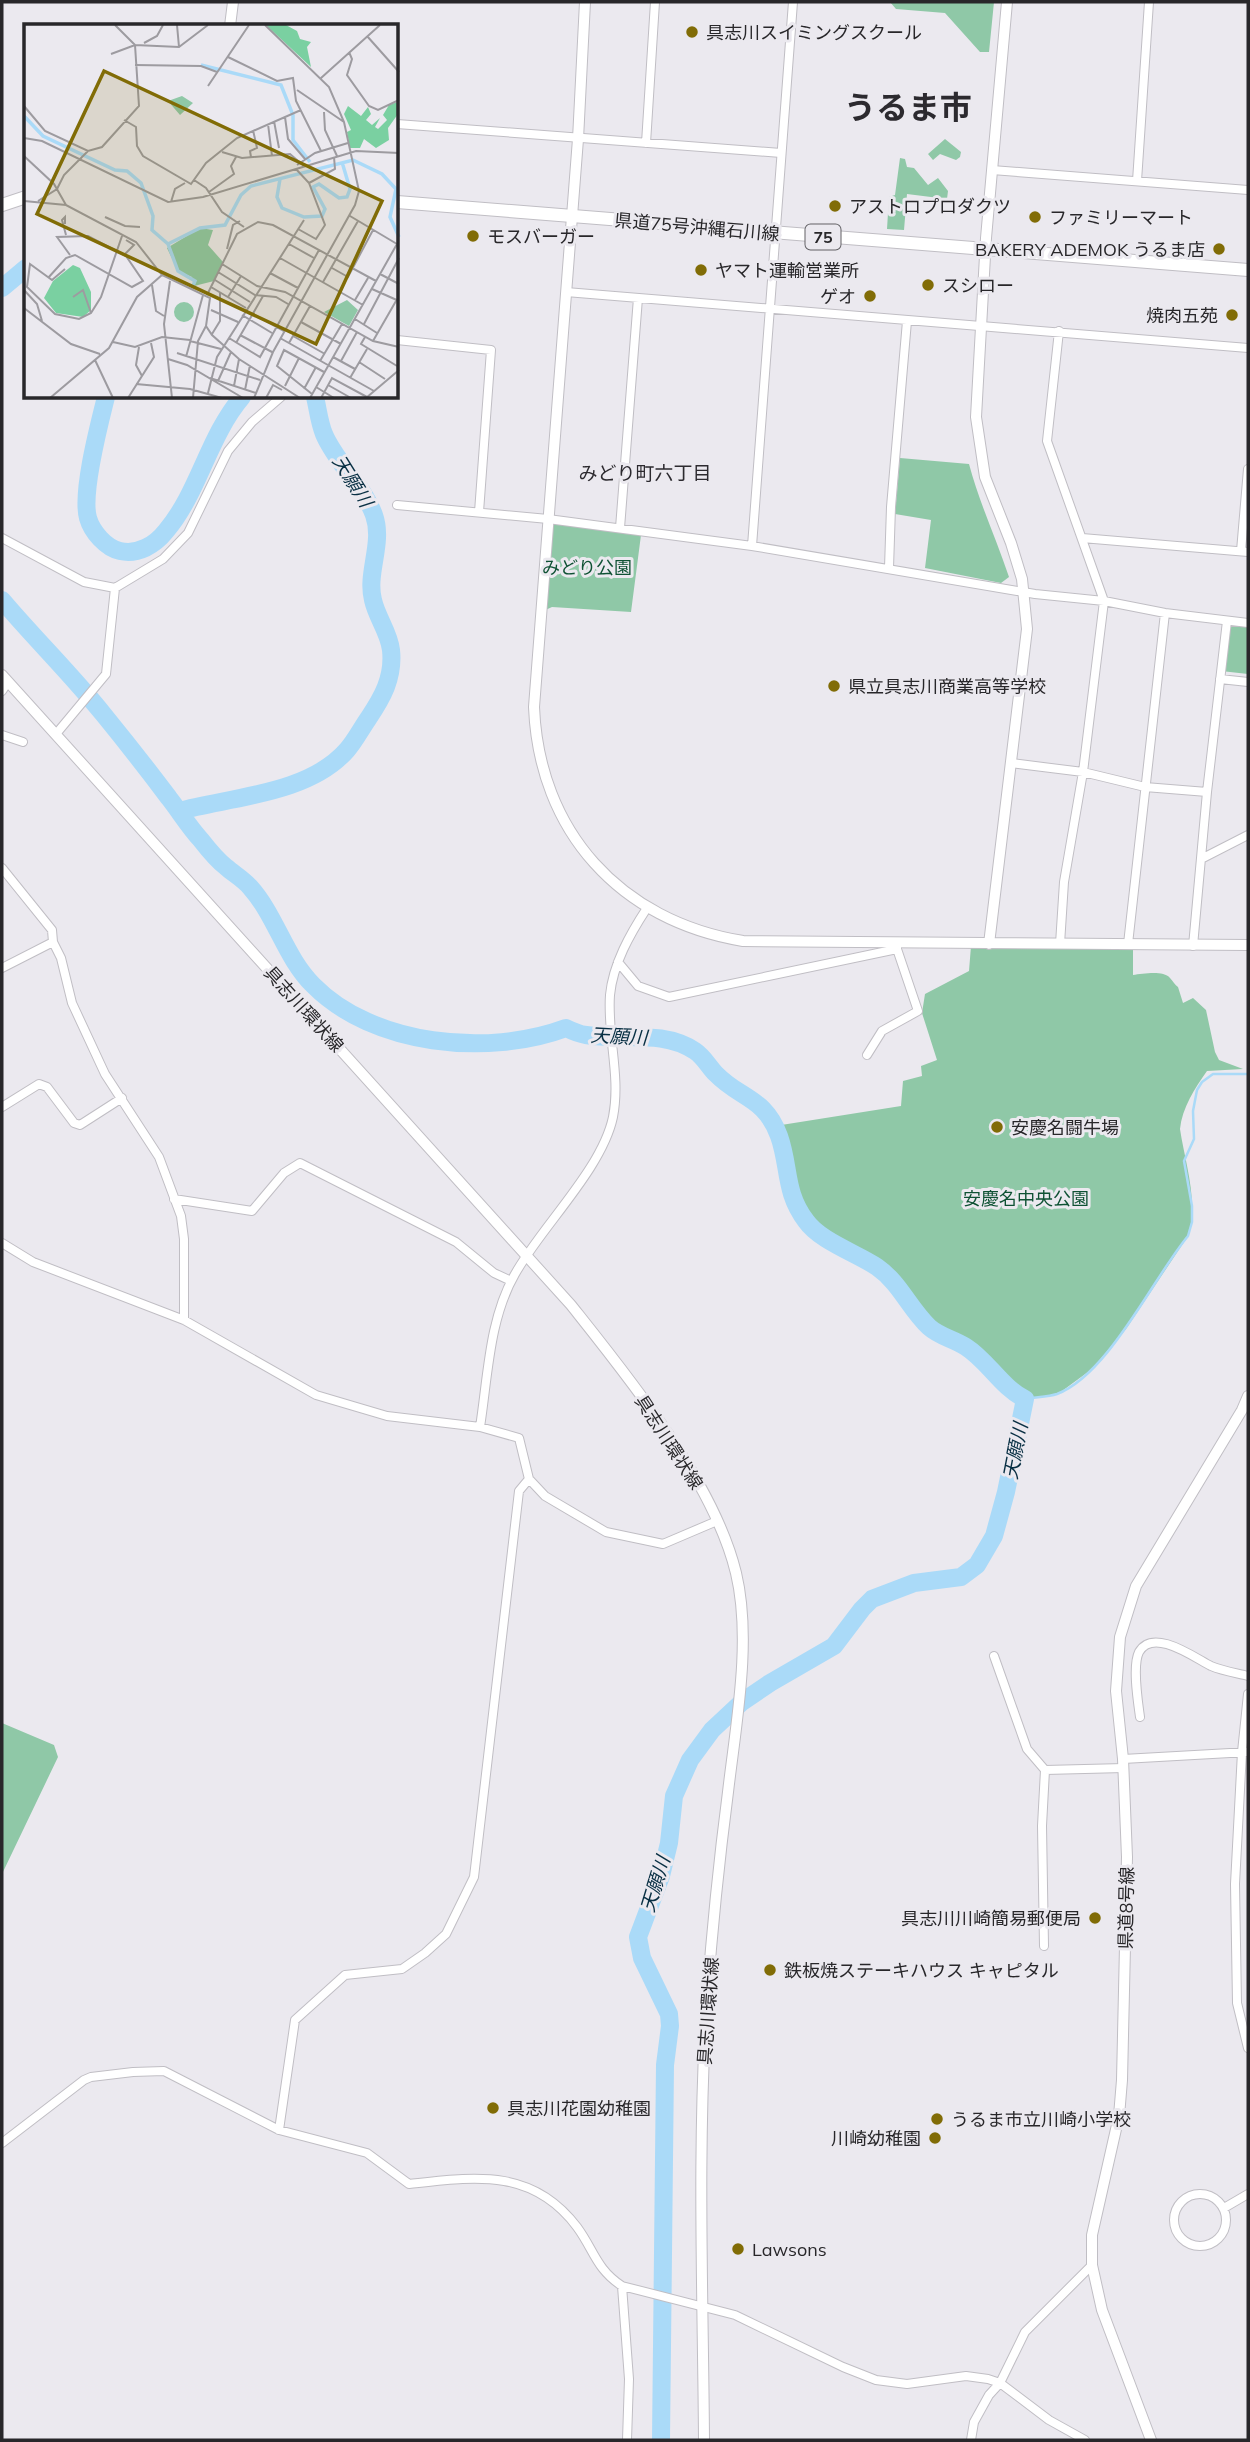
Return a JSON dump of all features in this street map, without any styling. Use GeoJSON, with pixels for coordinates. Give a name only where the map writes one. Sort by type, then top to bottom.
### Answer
{"type":"FeatureCollection","features":[{"type":"Feature","properties":{"kind":"main road"},"geometry":{"type":"LineString","coordinates":[[230,24],[233,2]]}},
{"type":"Feature","properties":{"kind":"main road"},"geometry":{"type":"LineString","coordinates":[[585,2],[578,139],[534,707],[535,734],[543,772],[555,805],[577,843],[605,875],[647,908],[707,934],[743,940],[897,946],[1248,945]]}},
{"type":"Feature","properties":{"kind":"main road"},"geometry":{"type":"LineString","coordinates":[[989,944],[1026,642],[1025,592],[1017,560],[989,492],[981,461],[976,416],[985,250],[1007,2]]}},
{"type":"Feature","properties":{"kind":"main road"},"geometry":{"type":"LineString","coordinates":[[2,205],[24,198]]}},
{"type":"Feature","properties":{"kind":"main road","name":"県道75号沖縄石川線"},"geometry":{"type":"LineString","coordinates":[[399,202],[1248,270]]}},
{"type":"Feature","properties":{"kind":"main road","name":"具志川環状線"},"geometry":{"type":"LineString","coordinates":[[4,682],[56,734],[588,1326],[641,1396],[680,1455],[717,1521],[732,1559],[740,1591],[744,1636],[720,1849],[707,2000],[703,2091],[704,2440]]}},
{"type":"Feature","properties":{"kind":"main road","name":"県道8号線"},"geometry":{"type":"LineString","coordinates":[[1151,2440],[1102,2310],[1092,2266],[1092,2235],[1119,2116],[1121,2092],[1127,1857],[1124,1764],[1116,1670],[1120,1637],[1136,1586],[1248,1396]]}},
{"type":"Feature","properties":{"kind":"street"},"geometry":{"type":"LineString","coordinates":[[646,143],[655,2]]}},
{"type":"Feature","properties":{"kind":"street"},"geometry":{"type":"LineString","coordinates":[[752,547],[793,2]]}},
{"type":"Feature","properties":{"kind":"street"},"geometry":{"type":"LineString","coordinates":[[1137,181],[1149,2]]}},
{"type":"Feature","properties":{"kind":"street"},"geometry":{"type":"LineString","coordinates":[[399,124],[781,153]]}},
{"type":"Feature","properties":{"kind":"street"},"geometry":{"type":"LineString","coordinates":[[992,170],[1248,190]]}},
{"type":"Feature","properties":{"kind":"street"},"geometry":{"type":"LineString","coordinates":[[566,292],[1248,348]]}},
{"type":"Feature","properties":{"kind":"street"},"geometry":{"type":"LineString","coordinates":[[620,528],[638,298]]}},
{"type":"Feature","properties":{"kind":"street"},"geometry":{"type":"LineString","coordinates":[[889,568],[891,507],[906,321]]}},
{"type":"Feature","properties":{"kind":"street"},"geometry":{"type":"LineString","coordinates":[[1059,331],[1047,441],[1104,601],[1083,772],[1064,882],[1060,944]]}},
{"type":"Feature","properties":{"kind":"street"},"geometry":{"type":"LineString","coordinates":[[399,340],[491,350],[479,512]]}},
{"type":"Feature","properties":{"kind":"street"},"geometry":{"type":"LineString","coordinates":[[2,538],[84,582],[115,588],[163,559],[188,534],[228,452],[252,422],[279,399]]}},
{"type":"Feature","properties":{"kind":"street"},"geometry":{"type":"LineString","coordinates":[[1082,538],[1245,552],[1248,469]]}},
{"type":"Feature","properties":{"kind":"street"},"geometry":{"type":"LineString","coordinates":[[397,505],[620,528],[889,568],[1025,592],[1104,601],[1165,614],[1248,623]]}},
{"type":"Feature","properties":{"kind":"street"},"geometry":{"type":"LineString","coordinates":[[56,734],[106,674],[115,588]]}},
{"type":"Feature","properties":{"kind":"street"},"geometry":{"type":"LineString","coordinates":[[1128,944],[1165,614]]}},
{"type":"Feature","properties":{"kind":"street"},"geometry":{"type":"LineString","coordinates":[[1193,946],[1227,621]]}},
{"type":"Feature","properties":{"kind":"street"},"geometry":{"type":"LineString","coordinates":[[1220,679],[1248,682]]}},
{"type":"Feature","properties":{"kind":"street"},"geometry":{"type":"LineString","coordinates":[[2,735],[23,742]]}},
{"type":"Feature","properties":{"kind":"street"},"geometry":{"type":"LineString","coordinates":[[1011,763],[1083,772],[1145,788],[1207,792]]}},
{"type":"Feature","properties":{"kind":"street"},"geometry":{"type":"LineString","coordinates":[[1203,858],[1248,835]]}},
{"type":"Feature","properties":{"kind":"street"},"geometry":{"type":"LineString","coordinates":[[2,868],[52,930],[53,942],[61,958],[72,1003],[105,1074],[159,1157],[181,1216],[184,1239],[184,1320]]}},
{"type":"Feature","properties":{"kind":"street"},"geometry":{"type":"LineString","coordinates":[[480,1427],[498,1311],[527,1255],[594,1161],[612,1119],[615,1086],[610,1001],[618,962],[647,908]]}},
{"type":"Feature","properties":{"kind":"street"},"geometry":{"type":"LineString","coordinates":[[2,968],[53,942]]}},
{"type":"Feature","properties":{"kind":"street"},"geometry":{"type":"LineString","coordinates":[[618,962],[638,986],[669,996],[897,946],[918,1010],[882,1031],[867,1055]]}},
{"type":"Feature","properties":{"kind":"street"},"geometry":{"type":"LineString","coordinates":[[2,1107],[39,1084],[47,1087],[75,1124],[80,1125],[122,1098]]}},
{"type":"Feature","properties":{"kind":"street"},"geometry":{"type":"LineString","coordinates":[[174,1199],[252,1211],[284,1173],[300,1163],[456,1242],[494,1273],[512,1281]]}},
{"type":"Feature","properties":{"kind":"street"},"geometry":{"type":"LineString","coordinates":[[2,1243],[33,1262],[184,1320],[316,1395],[387,1416],[480,1427],[519,1438],[529,1479],[545,1496],[606,1532],[663,1544],[717,1521]]}},
{"type":"Feature","properties":{"kind":"street"},"geometry":{"type":"LineString","coordinates":[[279,2130],[295,2020],[345,1975],[402,1969],[425,1953],[446,1934],[474,1877],[519,1492],[529,1479]]}},
{"type":"Feature","properties":{"kind":"street"},"geometry":{"type":"LineString","coordinates":[[1140,1717],[1137,1667],[1139,1652],[1148,1644],[1160,1641],[1214,1667],[1248,1676]]}},
{"type":"Feature","properties":{"kind":"street"},"geometry":{"type":"LineString","coordinates":[[994,1657],[1027,1749],[1045,1770],[1042,1826],[1044,1946]]}},
{"type":"Feature","properties":{"kind":"street"},"geometry":{"type":"LineString","coordinates":[[1248,1694],[1235,1884],[1237,2003],[1248,2048]]}},
{"type":"Feature","properties":{"kind":"street"},"geometry":{"type":"LineString","coordinates":[[1045,1770],[1245,1752]]}},
{"type":"Feature","properties":{"kind":"street"},"geometry":{"type":"LineString","coordinates":[[2,2143],[91,2077],[153,2070],[173,2074],[279,2130],[367,2153],[409,2184],[482,2177],[514,2183],[530,2190],[547,2199],[568,2217],[578,2228],[599,2267],[622,2286],[735,2315],[876,2380],[907,2384],[966,2376],[1000,2383],[1049,2420],[1085,2440]]}},
{"type":"Feature","properties":{"kind":"street"},"geometry":{"type":"LineString","coordinates":[[1207,2193],[1217,2198],[1224,2208],[1227,2221],[1222,2234],[1213,2243],[1201,2246],[1189,2244],[1175,2229],[1174,2215],[1177,2208],[1181,2202],[1192,2196],[1207,2193]]}},
{"type":"Feature","properties":{"kind":"street"},"geometry":{"type":"LineString","coordinates":[[1224,2208],[1248,2194]]}},
{"type":"Feature","properties":{"kind":"street"},"geometry":{"type":"LineString","coordinates":[[971,2440],[974,2422],[989,2395],[1000,2383],[1025,2332],[1092,2266]]}},
{"type":"Feature","properties":{"kind":"street"},"geometry":{"type":"LineString","coordinates":[[622,2286],[629,2379],[627,2440]]}},
{"type":"Feature","properties":{"kind":"green space"},"geometry":{"type":"Polygon","coordinates":[[[890,2],[994,2],[989,52],[980,52],[945,13],[896,9],[890,2]]]}},
{"type":"Feature","properties":{"kind":"green space"},"geometry":{"type":"Polygon","coordinates":[[[945,139],[961,152],[960,157],[956,160],[940,154],[933,160],[928,154],[945,139]]]}},
{"type":"Feature","properties":{"kind":"green space"},"geometry":{"type":"Polygon","coordinates":[[[900,158],[905,159],[907,167],[914,168],[928,185],[938,178],[948,191],[947,199],[907,194],[904,230],[887,229],[889,197],[895,195],[900,158]]]}},
{"type":"Feature","properties":{"kind":"green space"},"geometry":{"type":"Polygon","coordinates":[[[900,458],[969,464],[1009,577],[1001,583],[925,568],[931,520],[895,514],[900,458]]]}},
{"type":"Feature","properties":{"kind":"green space","name":"みどり公園"},"geometry":{"type":"Polygon","coordinates":[[[548,519],[641,535],[631,612],[552,607],[541,612],[548,519]]]}},
{"type":"Feature","properties":{"kind":"green space"},"geometry":{"type":"Polygon","coordinates":[[[1227,621],[1248,623],[1248,674],[1221,671],[1227,621]]]}},
{"type":"Feature","properties":{"kind":"green space","name":"安慶名中央公園"},"geometry":{"type":"Polygon","coordinates":[[[1133,944],[1133,975],[1158,973],[1170,978],[1178,987],[1183,1003],[1193,998],[1206,1010],[1219,1060],[1243,1069],[1207,1071],[1183,1113],[1180,1129],[1192,1196],[1188,1236],[1126,1329],[1092,1369],[1058,1394],[1025,1399],[1012,1392],[999,1376],[964,1345],[944,1338],[928,1326],[900,1288],[876,1266],[817,1233],[807,1224],[792,1196],[775,1126],[901,1106],[903,1081],[922,1076],[921,1066],[937,1060],[922,1013],[925,994],[969,971],[971,946],[1133,944]]]}},
{"type":"Feature","properties":{"kind":"green space"},"geometry":{"type":"Polygon","coordinates":[[[2,1723],[54,1745],[58,1757],[2,1874],[2,1723]]]}},
{"type":"Feature","properties":{"kind":"waterway","name":"天願川"},"geometry":{"type":"LineString","coordinates":[[2,288],[24,270]]}},
{"type":"Feature","properties":{"kind":"waterway","name":"天願川"},"geometry":{"type":"LineString","coordinates":[[106,399],[92,459],[86,507],[90,523],[100,539],[110,547],[127,552],[146,548],[166,531],[187,499],[220,429],[240,399]]}},
{"type":"Feature","properties":{"kind":"waterway","name":"天願川"},"geometry":{"type":"LineString","coordinates":[[179,811],[268,792],[291,785],[331,765],[355,739],[378,703],[389,679],[390,643],[371,590],[377,526],[363,493],[324,434],[315,399]]}},
{"type":"Feature","properties":{"kind":"waterway","name":"天願川"},"geometry":{"type":"LineString","coordinates":[[2,600],[92,700],[210,851],[250,887],[303,974],[338,1006],[367,1022],[399,1033],[433,1040],[502,1042],[535,1037],[566,1028],[600,1037],[669,1040],[695,1051],[725,1082],[767,1113],[779,1136],[794,1200],[812,1228],[829,1241],[885,1273],[929,1327],[974,1353],[1009,1388],[1025,1399],[994,1536],[977,1565],[961,1577],[914,1583],[872,1599],[834,1646],[742,1702],[712,1730],[690,1760],[674,1796],[669,1843],[661,1876],[638,1937],[642,1958],[669,2014],[670,2026],[665,2065],[661,2440]]}},
{"type":"Feature","properties":{"kind":"waterway"},"geometry":{"type":"LineString","coordinates":[[1025,1399],[1057,1394],[1076,1383],[1094,1367],[1129,1323],[1188,1236],[1192,1222],[1192,1206],[1184,1161],[1194,1139],[1193,1111],[1197,1090],[1202,1082],[1213,1074],[1248,1074]]}},
{"type":"Feature","properties":{"kind":"place","name":"具志川スイミングスクール"},"geometry":{"type":"Point","coordinates":[692,32]}},
{"type":"Feature","properties":{"kind":"place","name":"アストロプロダクツ"},"geometry":{"type":"Point","coordinates":[835,206]}},
{"type":"Feature","properties":{"kind":"place","name":"ファミリーマート"},"geometry":{"type":"Point","coordinates":[1035,217]}},
{"type":"Feature","properties":{"kind":"place","name":"モスバーガー"},"geometry":{"type":"Point","coordinates":[473,236]}},
{"type":"Feature","properties":{"kind":"place","name":"BAKERY ADEMOK うるま店"},"geometry":{"type":"Point","coordinates":[1219,249]}},
{"type":"Feature","properties":{"kind":"place","name":"ヤマト運輸営業所"},"geometry":{"type":"Point","coordinates":[701,270]}},
{"type":"Feature","properties":{"kind":"place","name":"スシロー"},"geometry":{"type":"Point","coordinates":[928,285]}},
{"type":"Feature","properties":{"kind":"place","name":"ゲオ"},"geometry":{"type":"Point","coordinates":[870,296]}},
{"type":"Feature","properties":{"kind":"place","name":"焼肉五苑"},"geometry":{"type":"Point","coordinates":[1232,315]}},
{"type":"Feature","properties":{"kind":"place","name":"県立具志川商業高等学校"},"geometry":{"type":"Point","coordinates":[834,686]}},
{"type":"Feature","properties":{"kind":"place","name":"安慶名闘牛場"},"geometry":{"type":"Point","coordinates":[997,1127]}},
{"type":"Feature","properties":{"kind":"place","name":"具志川川崎簡易郵便局"},"geometry":{"type":"Point","coordinates":[1095,1918]}},
{"type":"Feature","properties":{"kind":"place","name":"鉄板焼ステーキハウス キャピタル"},"geometry":{"type":"Point","coordinates":[770,1970]}},
{"type":"Feature","properties":{"kind":"place","name":"具志川花園幼稚園"},"geometry":{"type":"Point","coordinates":[493,2108]}},
{"type":"Feature","properties":{"kind":"place","name":"うるま市立川崎小学校"},"geometry":{"type":"Point","coordinates":[937,2119]}},
{"type":"Feature","properties":{"kind":"place","name":"川崎幼稚園"},"geometry":{"type":"Point","coordinates":[935,2138]}},
{"type":"Feature","properties":{"kind":"place","name":"Lawsons"},"geometry":{"type":"Point","coordinates":[738,2249]}},
{"type":"Feature","properties":{"kind":"district","name":"うるま市"},"geometry":{"type":"Point","coordinates":[908,107]}},
{"type":"Feature","properties":{"kind":"district","name":"みどり町六丁目"},"geometry":{"type":"Point","coordinates":[645,473]}}]}
